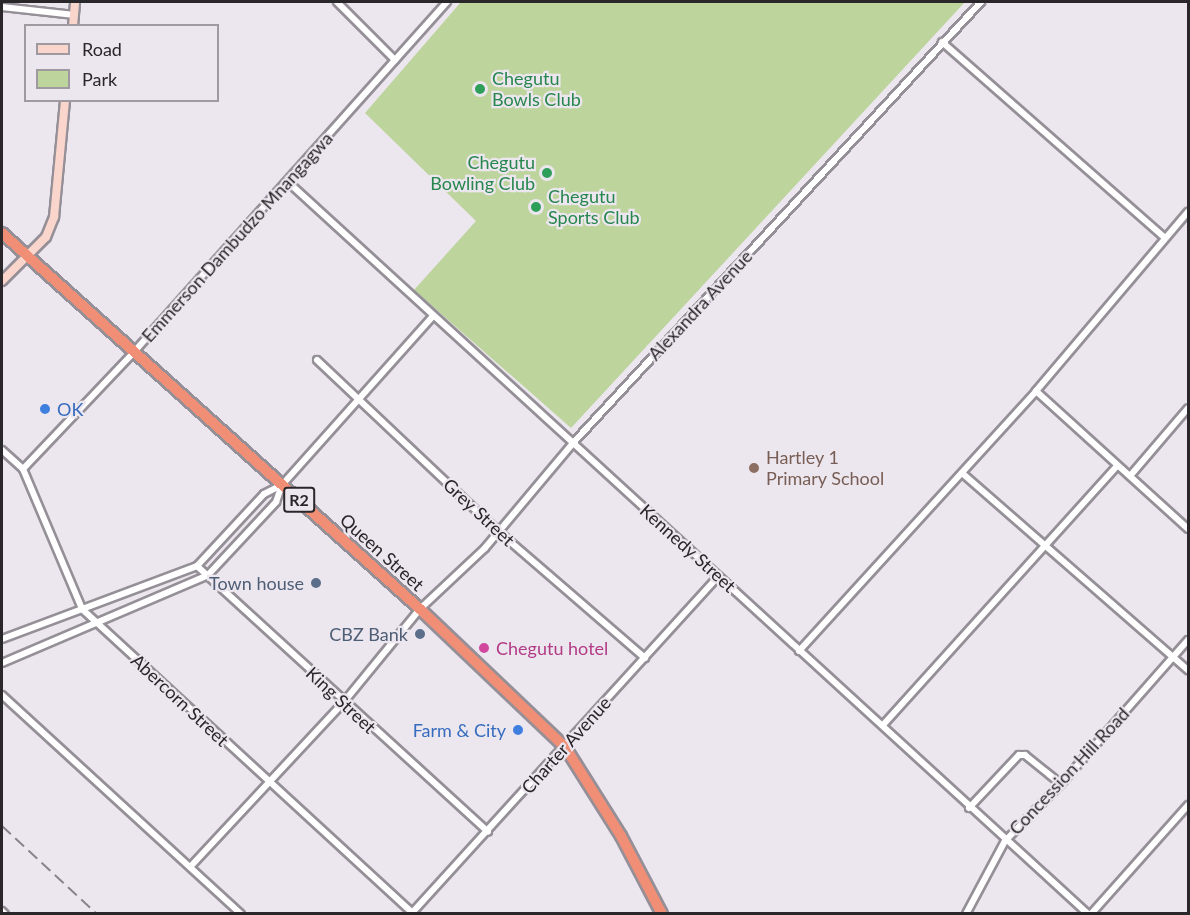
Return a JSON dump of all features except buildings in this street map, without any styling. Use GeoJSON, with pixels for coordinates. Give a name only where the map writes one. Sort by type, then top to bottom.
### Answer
{"type":"FeatureCollection","features":[{"type":"Feature","properties":{"kind":"highway","name":"R2"},"geometry":{"type":"LineString","coordinates":[[2,233],[28,258]]}},
{"type":"Feature","properties":{"kind":"highway","name":"Queen Street"},"geometry":{"type":"LineString","coordinates":[[28,258],[420,609],[565,747],[621,836],[662,914]]}},
{"type":"Feature","properties":{"kind":"main road"},"geometry":{"type":"LineString","coordinates":[[73,24],[75,2]]}},
{"type":"Feature","properties":{"kind":"main road"},"geometry":{"type":"LineString","coordinates":[[2,281],[28,258],[46,237],[54,217],[65,102]]}},
{"type":"Feature","properties":{"kind":"street"},"geometry":{"type":"LineString","coordinates":[[337,2],[395,60]]}},
{"type":"Feature","properties":{"kind":"street","name":"Emmerson Dambudzo Mnangagwa"},"geometry":{"type":"LineString","coordinates":[[23,469],[133,353],[447,2]]}},
{"type":"Feature","properties":{"kind":"street","name":"Alexandra Avenue"},"geometry":{"type":"LineString","coordinates":[[191,866],[267,780],[343,703],[420,609],[499,532],[573,443],[981,2]]}},
{"type":"Feature","properties":{"kind":"street"},"geometry":{"type":"LineString","coordinates":[[2,7],[75,15]]}},
{"type":"Feature","properties":{"kind":"street"},"geometry":{"type":"LineString","coordinates":[[942,42],[1164,237]]}},
{"type":"Feature","properties":{"kind":"street","name":"Kennedy Street"},"geometry":{"type":"LineString","coordinates":[[288,182],[799,651],[883,725],[1005,841],[1090,914]]}},
{"type":"Feature","properties":{"kind":"street"},"geometry":{"type":"LineString","coordinates":[[799,651],[1036,391],[1164,237],[1188,213]]}},
{"type":"Feature","properties":{"kind":"street"},"geometry":{"type":"LineString","coordinates":[[2,663],[98,624],[208,575],[276,502],[282,485],[358,396],[433,316]]}},
{"type":"Feature","properties":{"kind":"street","name":"Grey Street"},"geometry":{"type":"LineString","coordinates":[[317,360],[358,396],[499,532],[645,658]]}},
{"type":"Feature","properties":{"kind":"street"},"geometry":{"type":"LineString","coordinates":[[1036,391],[1188,529]]}},
{"type":"Feature","properties":{"kind":"street"},"geometry":{"type":"LineString","coordinates":[[1130,476],[1188,408]]}},
{"type":"Feature","properties":{"kind":"street","name":"Abercorn Street"},"geometry":{"type":"LineString","coordinates":[[2,450],[23,469],[82,609],[412,913]]}},
{"type":"Feature","properties":{"kind":"street"},"geometry":{"type":"LineString","coordinates":[[883,725],[1117,466]]}},
{"type":"Feature","properties":{"kind":"street"},"geometry":{"type":"LineString","coordinates":[[962,473],[1043,546],[1188,670]]}},
{"type":"Feature","properties":{"kind":"street"},"geometry":{"type":"LineString","coordinates":[[2,639],[197,566],[264,494],[282,485]]}},
{"type":"Feature","properties":{"kind":"street","name":"King Street"},"geometry":{"type":"LineString","coordinates":[[197,566],[343,703],[488,832]]}},
{"type":"Feature","properties":{"kind":"street","name":"Charter Avenue"},"geometry":{"type":"LineString","coordinates":[[412,913],[719,576]]}},
{"type":"Feature","properties":{"kind":"street","name":"Concession Hill Road"},"geometry":{"type":"LineString","coordinates":[[966,914],[1005,841],[1061,784],[1188,640]]}},
{"type":"Feature","properties":{"kind":"street"},"geometry":{"type":"LineString","coordinates":[[2,695],[241,914]]}},
{"type":"Feature","properties":{"kind":"street"},"geometry":{"type":"LineString","coordinates":[[969,808],[1019,755],[1025,754],[1061,784]]}},
{"type":"Feature","properties":{"kind":"street"},"geometry":{"type":"LineString","coordinates":[[1090,914],[1188,805]]}},
{"type":"Feature","properties":{"kind":"green space"},"geometry":{"type":"Polygon","coordinates":[[[461,2],[965,2],[571,428],[414,290],[476,221],[365,113],[461,2]]]}},
{"type":"Feature","properties":{"kind":"railway"},"geometry":{"type":"LineString","coordinates":[[2,826],[97,914]]}},
{"type":"Feature","properties":{"kind":"place","name":"Chegutu Bowls Club"},"geometry":{"type":"Point","coordinates":[480,89]}},
{"type":"Feature","properties":{"kind":"place","name":"Chegutu Bowling Club"},"geometry":{"type":"Point","coordinates":[547,173]}},
{"type":"Feature","properties":{"kind":"place","name":"Chegutu Sports Club"},"geometry":{"type":"Point","coordinates":[536,207]}},
{"type":"Feature","properties":{"kind":"place","name":"OK"},"geometry":{"type":"Point","coordinates":[45,409]}},
{"type":"Feature","properties":{"kind":"place","name":"Hartley 1 Primary School"},"geometry":{"type":"Point","coordinates":[754,468]}},
{"type":"Feature","properties":{"kind":"place","name":"Town house"},"geometry":{"type":"Point","coordinates":[316,583]}},
{"type":"Feature","properties":{"kind":"place","name":"CBZ Bank"},"geometry":{"type":"Point","coordinates":[420,634]}},
{"type":"Feature","properties":{"kind":"place","name":"Chegutu hotel"},"geometry":{"type":"Point","coordinates":[484,648]}},
{"type":"Feature","properties":{"kind":"place","name":"Farm & City"},"geometry":{"type":"Point","coordinates":[518,730]}}]}
